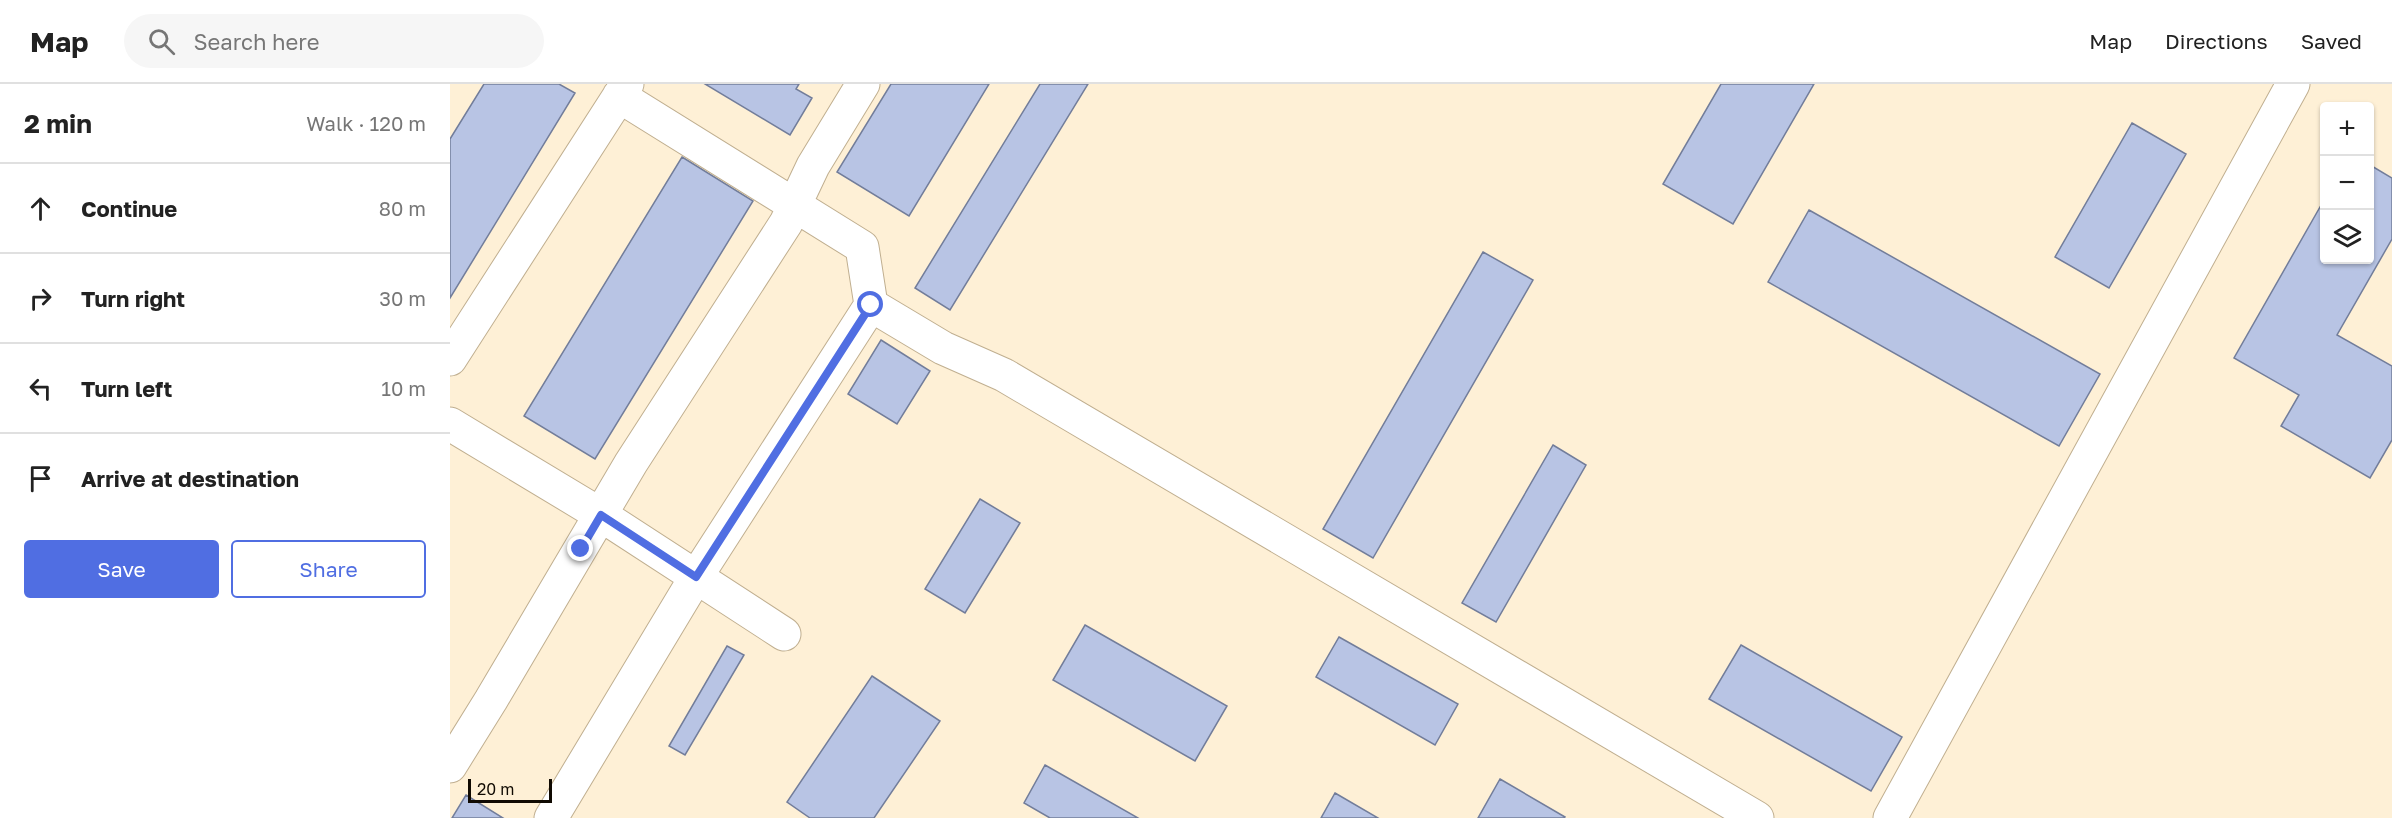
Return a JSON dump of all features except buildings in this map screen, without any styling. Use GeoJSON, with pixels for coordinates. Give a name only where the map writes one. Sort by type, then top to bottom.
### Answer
{"type":"FeatureCollection","features":[{"type":"Feature","properties":{"kind":"lane"},"geometry":{"type":"LineString","coordinates":[[450,766],[631,463],[786,223],[813,166],[863,84]]}},
{"type":"Feature","properties":{"kind":"lane"},"geometry":{"type":"LineString","coordinates":[[1890,818],[2293,84]]}},
{"type":"Feature","properties":{"kind":"lane"},"geometry":{"type":"LineString","coordinates":[[450,359],[623,90],[862,247],[871,305],[696,577],[551,818]]}},
{"type":"Feature","properties":{"kind":"lane"},"geometry":{"type":"LineString","coordinates":[[871,305],[943,348],[1004,375],[1757,818]]}},
{"type":"Feature","properties":{"kind":"lane"},"geometry":{"type":"LineString","coordinates":[[450,424],[601,515],[784,634]]}},
{"type":"Feature","properties":{"kind":"route"},"geometry":{"type":"LineString","coordinates":[[581,549],[601,515],[696,577],[871,305]]}}]}
